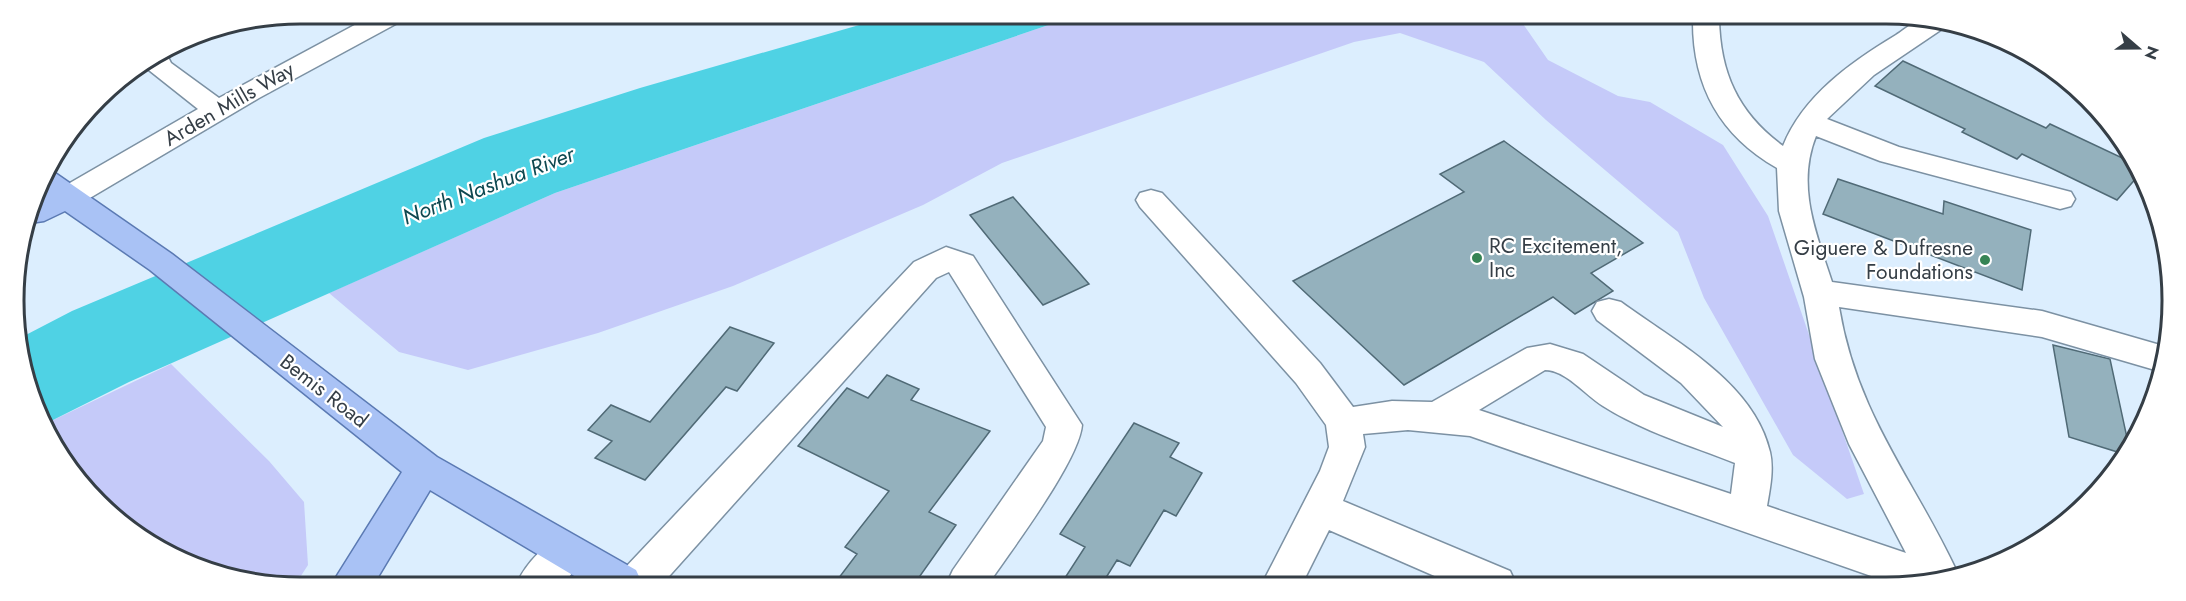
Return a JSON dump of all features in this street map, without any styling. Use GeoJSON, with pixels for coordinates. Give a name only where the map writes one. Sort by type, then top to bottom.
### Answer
{"type":"FeatureCollection","features":[{"type":"Feature","properties":{"kind":"main road","name":"Bemis Road"},"geometry":{"type":"LineString","coordinates":[[50,183],[67,198],[161,262],[424,468],[611,577]]}},
{"type":"Feature","properties":{"kind":"main road"},"geometry":{"type":"LineString","coordinates":[[40,210],[67,198]]}},
{"type":"Feature","properties":{"kind":"main road"},"geometry":{"type":"LineString","coordinates":[[356,577],[424,468]]}},
{"type":"Feature","properties":{"kind":"lane","name":"Arden Mills Way"},"geometry":{"type":"LineString","coordinates":[[67,198],[217,110],[376,24]]}},
{"type":"Feature","properties":{"kind":"lane"},"geometry":{"type":"LineString","coordinates":[[1706,24],[1707,54],[1722,101],[1741,129],[1775,156],[1792,164]]}},
{"type":"Feature","properties":{"kind":"lane"},"geometry":{"type":"LineString","coordinates":[[1928,27],[1868,64],[1809,123],[1802,135],[1790,177],[1797,221],[1820,291],[1831,356],[1846,399],[1870,452],[1935,573]]}},
{"type":"Feature","properties":{"kind":"lane"},"geometry":{"type":"LineString","coordinates":[[158,64],[159,67],[217,110]]}},
{"type":"Feature","properties":{"kind":"lane"},"geometry":{"type":"LineString","coordinates":[[1809,123],[1890,154],[2060,199]]}},
{"type":"Feature","properties":{"kind":"lane"},"geometry":{"type":"LineString","coordinates":[[1151,200],[1308,374],[1331,402],[1344,424],[1347,447],[1320,509],[1285,577]]}},
{"type":"Feature","properties":{"kind":"lane"},"geometry":{"type":"LineString","coordinates":[[643,577],[925,270],[946,260],[962,264],[1064,425],[1064,437],[1057,450],[971,577]]}},
{"type":"Feature","properties":{"kind":"lane"},"geometry":{"type":"LineString","coordinates":[[1820,291],[2042,324],[2156,357]]}},
{"type":"Feature","properties":{"kind":"lane"},"geometry":{"type":"LineString","coordinates":[[1609,311],[1717,393],[1747,432],[1753,454],[1747,516]]}},
{"type":"Feature","properties":{"kind":"lane"},"geometry":{"type":"LineString","coordinates":[[1437,417],[1539,357],[1550,356],[1575,367],[1615,396],[1637,408],[1753,454]]}},
{"type":"Feature","properties":{"kind":"lane"},"geometry":{"type":"LineString","coordinates":[[1344,424],[1372,416],[1400,414],[1471,422],[1923,575]]}},
{"type":"Feature","properties":{"kind":"lane"},"geometry":{"type":"LineString","coordinates":[[1320,509],[1480,577]]}},
{"type":"Feature","properties":{"kind":"lane"},"geometry":{"type":"LineString","coordinates":[[543,577],[567,552]]}},
{"type":"Feature","properties":{"kind":"shaded area"},"geometry":{"type":"Polygon","coordinates":[[[1051,24],[1523,24],[1548,60],[1618,96],[1650,102],[1723,145],[1768,216],[1864,494],[1847,499],[1793,455],[1704,298],[1678,232],[1546,120],[1484,62],[1400,33],[1354,42],[1002,163],[923,205],[733,286],[598,333],[468,370],[399,352],[329,293],[555,193],[1051,24]]]}},
{"type":"Feature","properties":{"kind":"shaded area"},"geometry":{"type":"Polygon","coordinates":[[[171,364],[269,461],[304,502],[308,565],[300,577],[264,575],[229,568],[195,556],[162,540],[132,520],[93,483],[61,439],[52,421],[171,364]]]}},
{"type":"Feature","properties":{"kind":"water","name":"North Nashua River"},"geometry":{"type":"Polygon","coordinates":[[[863,24],[1051,24],[555,193],[129,382],[52,421],[33,372],[26,335],[72,311],[484,138],[640,88],[863,24]]]}},
{"type":"Feature","properties":{"kind":"building"},"geometry":{"type":"Polygon","coordinates":[[[1903,61],[2046,128],[2050,124],[2122,158],[2134,180],[2117,200],[2022,154],[2017,159],[1962,132],[1965,129],[1875,86],[1903,61]]]}},
{"type":"Feature","properties":{"kind":"building","name":"RC Excitement, Inc"},"geometry":{"type":"Polygon","coordinates":[[[1504,141],[1643,243],[1591,273],[1613,291],[1575,314],[1553,297],[1404,385],[1293,281],[1464,192],[1440,174],[1504,141]]]}},
{"type":"Feature","properties":{"kind":"building","name":"Giguere & Dufresne Foundations"},"geometry":{"type":"Polygon","coordinates":[[[1838,179],[1943,214],[1944,201],[2031,230],[2022,290],[1823,214],[1838,179]]]}},
{"type":"Feature","properties":{"kind":"building"},"geometry":{"type":"Polygon","coordinates":[[[1013,197],[1089,284],[1043,305],[970,215],[1013,197]]]}},
{"type":"Feature","properties":{"kind":"building"},"geometry":{"type":"Polygon","coordinates":[[[730,327],[774,343],[737,391],[726,387],[645,480],[595,458],[612,441],[588,430],[611,405],[650,422],[730,327]]]}},
{"type":"Feature","properties":{"kind":"building"},"geometry":{"type":"Polygon","coordinates":[[[2053,345],[2110,359],[2127,436],[2117,452],[2069,437],[2053,345]]]}},
{"type":"Feature","properties":{"kind":"building"},"geometry":{"type":"Polygon","coordinates":[[[887,375],[919,389],[911,400],[990,431],[929,512],[956,525],[919,577],[840,577],[857,554],[845,547],[889,491],[798,446],[847,388],[868,398],[887,375]]]}},
{"type":"Feature","properties":{"kind":"building"},"geometry":{"type":"Polygon","coordinates":[[[1134,423],[1179,443],[1170,457],[1202,473],[1176,516],[1164,510],[1130,566],[1117,560],[1106,577],[1066,577],[1085,547],[1060,534],[1134,423]]]}},
{"type":"Feature","properties":{"kind":"place","name":"RC Excitement, Inc"},"geometry":{"type":"Point","coordinates":[1477,258]}},
{"type":"Feature","properties":{"kind":"place","name":"Giguere & Dufresne Foundations"},"geometry":{"type":"Point","coordinates":[1985,260]}}]}
